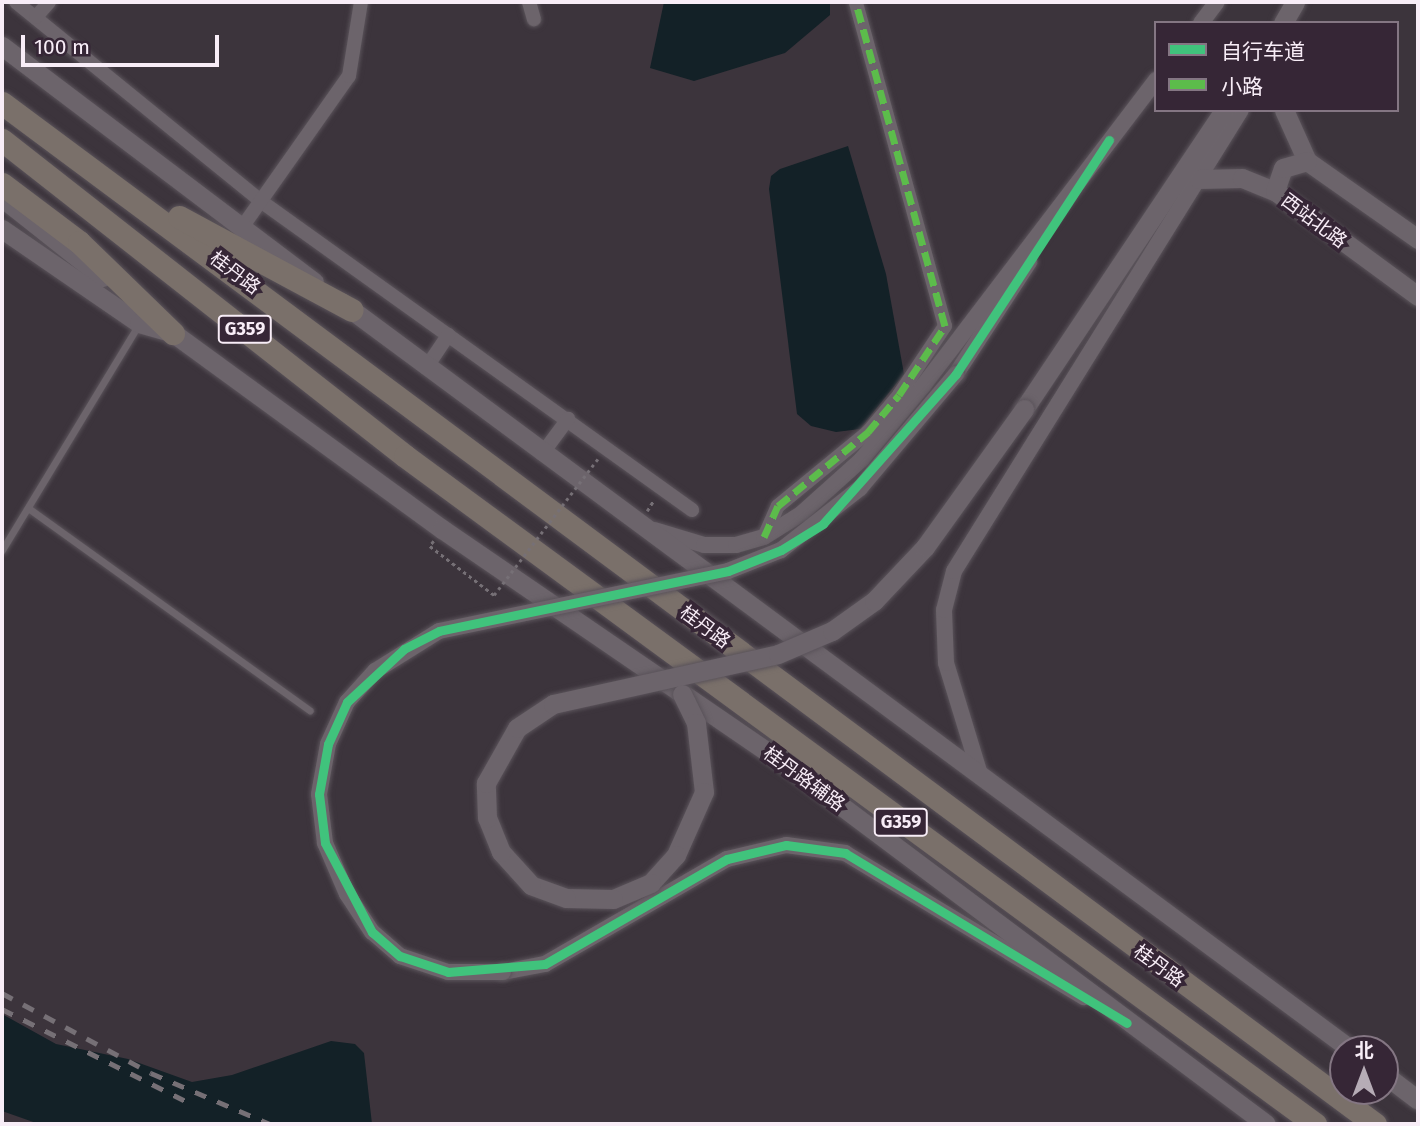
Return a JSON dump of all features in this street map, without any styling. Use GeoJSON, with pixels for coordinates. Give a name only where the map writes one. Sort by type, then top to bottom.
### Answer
{"type":"FeatureCollection","features":[{"type":"Feature","properties":{"kind":"highway","name":"桂丹路"},"geometry":{"type":"LineString","coordinates":[[2,103],[103,175],[1374,1124]]}},
{"type":"Feature","properties":{"kind":"highway","name":"桂丹路"},"geometry":{"type":"LineString","coordinates":[[2,140],[405,456],[1315,1124]]}},
{"type":"Feature","properties":{"kind":"highway"},"geometry":{"type":"LineString","coordinates":[[103,175],[352,310]]}},
{"type":"Feature","properties":{"kind":"highway"},"geometry":{"type":"LineString","coordinates":[[2,184],[79,242],[173,333]]}},
{"type":"Feature","properties":{"kind":"main road"},"geometry":{"type":"LineString","coordinates":[[2,46],[243,226],[426,368],[979,771],[1331,1035]]}},
{"type":"Feature","properties":{"kind":"main road"},"geometry":{"type":"LineString","coordinates":[[682,694],[696,723],[704,792],[676,855],[651,883],[613,900],[566,898],[531,884],[501,852],[487,818],[486,783],[517,729],[553,704],[779,654],[832,631],[874,601],[925,547],[1024,409],[1223,112]]}},
{"type":"Feature","properties":{"kind":"main road"},"geometry":{"type":"LineString","coordinates":[[1285,112],[1307,161],[1418,239]]}},
{"type":"Feature","properties":{"kind":"main road"},"geometry":{"type":"LineString","coordinates":[[1275,191],[1283,168],[1307,161]]}},
{"type":"Feature","properties":{"kind":"main road","name":"西站北路"},"geometry":{"type":"LineString","coordinates":[[1199,179],[1242,178],[1275,191],[1418,296]]}},
{"type":"Feature","properties":{"kind":"main road","name":"桂丹路辅路"},"geometry":{"type":"LineString","coordinates":[[2,197],[173,333],[468,547],[682,694],[1266,1124]]}},
{"type":"Feature","properties":{"kind":"main road"},"geometry":{"type":"LineString","coordinates":[[2,229],[139,323],[173,333]]}},
{"type":"Feature","properties":{"kind":"main road"},"geometry":{"type":"LineString","coordinates":[[1399,1086],[1418,1100]]}},
{"type":"Feature","properties":{"kind":"street"},"geometry":{"type":"LineString","coordinates":[[16,2],[262,202],[692,510]]}},
{"type":"Feature","properties":{"kind":"street"},"geometry":{"type":"LineString","coordinates":[[36,17],[49,2]]}},
{"type":"Feature","properties":{"kind":"street"},"geometry":{"type":"LineString","coordinates":[[243,226],[349,76],[361,2]]}},
{"type":"Feature","properties":{"kind":"street"},"geometry":{"type":"LineString","coordinates":[[529,2],[534,19]]}},
{"type":"Feature","properties":{"kind":"street"},"geometry":{"type":"LineString","coordinates":[[764,537],[778,506],[868,432],[900,395],[945,326],[856,2]]}},
{"type":"Feature","properties":{"kind":"street"},"geometry":{"type":"LineString","coordinates":[[1203,21],[1217,2]]}},
{"type":"Feature","properties":{"kind":"street"},"geometry":{"type":"LineString","coordinates":[[637,524],[704,545],[764,537],[862,459],[1154,83]]}},
{"type":"Feature","properties":{"kind":"street"},"geometry":{"type":"LineString","coordinates":[[979,771],[946,663],[944,610],[954,571],[1240,112]]}},
{"type":"Feature","properties":{"kind":"street"},"geometry":{"type":"LineString","coordinates":[[1109,139],[956,374],[860,488],[781,550],[728,570],[439,631],[375,671],[347,702],[328,744],[319,794],[325,843],[348,894],[372,932],[400,956],[448,972],[503,972],[545,964],[727,859],[786,845],[845,853],[1127,1023]]}},
{"type":"Feature","properties":{"kind":"street"},"geometry":{"type":"LineString","coordinates":[[426,368],[448,335]]}},
{"type":"Feature","properties":{"kind":"street"},"geometry":{"type":"LineString","coordinates":[[542,454],[568,419]]}},
{"type":"Feature","properties":{"kind":"lane"},"geometry":{"type":"LineString","coordinates":[[2,550],[139,323]]}},
{"type":"Feature","properties":{"kind":"lane"},"geometry":{"type":"LineString","coordinates":[[28,508],[310,710]]}},
{"type":"Feature","properties":{"kind":"path"},"geometry":{"type":"LineString","coordinates":[[429,546],[494,595],[599,457]]}},
{"type":"Feature","properties":{"kind":"shaded area"},"geometry":{"type":"Polygon","coordinates":[[[664,2],[830,2],[830,15],[785,53],[694,81],[650,68],[664,2]]]}},
{"type":"Feature","properties":{"kind":"shaded area"},"geometry":{"type":"Polygon","coordinates":[[[848,146],[886,274],[904,374],[860,429],[836,432],[811,426],[797,414],[769,189],[771,176],[780,169],[848,146]]]}},
{"type":"Feature","properties":{"kind":"shaded area"},"geometry":{"type":"Polygon","coordinates":[[[2,1014],[56,1044],[128,1059],[192,1082],[232,1075],[331,1041],[355,1044],[364,1053],[372,1124],[39,1124],[2,1111],[2,1014]]]}},
{"type":"Feature","properties":{"kind":"railway"},"geometry":{"type":"LineString","coordinates":[[2,993],[151,1073],[270,1124]]}},
{"type":"Feature","properties":{"kind":"railway"},"geometry":{"type":"LineString","coordinates":[[2,1009],[194,1105]]}},
{"type":"Feature","properties":{"kind":"marked path"},"geometry":{"type":"LineString","coordinates":[[764,537],[778,506],[868,432],[899,395],[945,326],[856,2]]}},
{"type":"Feature","properties":{"kind":"cycle path"},"geometry":{"type":"LineString","coordinates":[[1109,140],[956,374],[823,524],[781,550],[728,571],[439,631],[404,649],[347,702],[328,744],[319,794],[325,843],[372,932],[400,956],[448,972],[545,964],[727,859],[786,845],[845,853],[1127,1023]]}}]}
